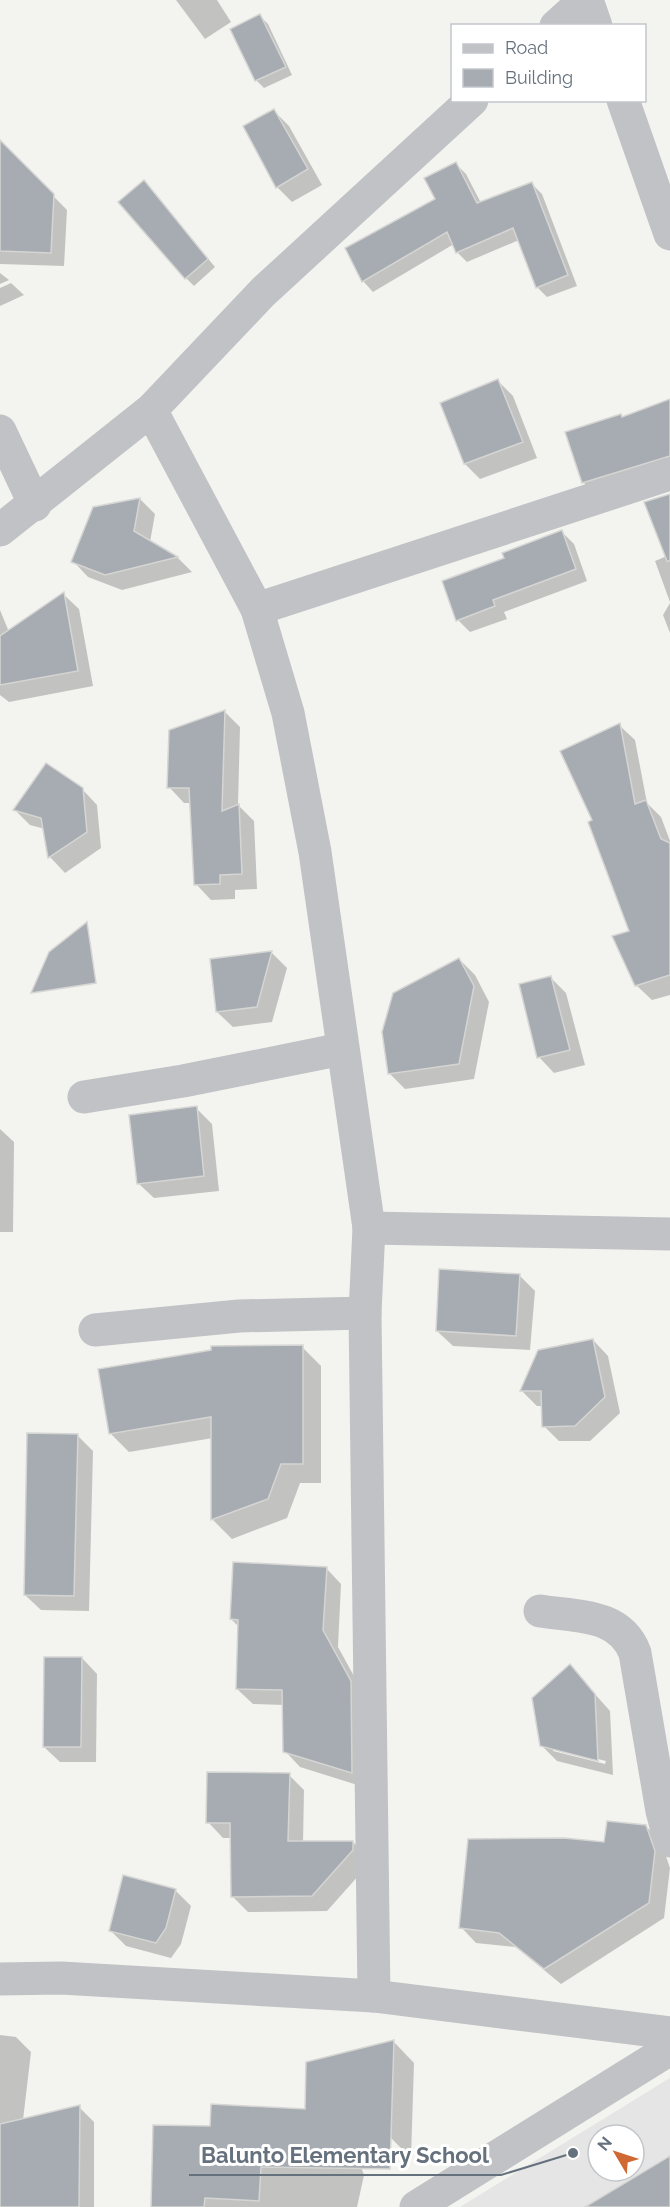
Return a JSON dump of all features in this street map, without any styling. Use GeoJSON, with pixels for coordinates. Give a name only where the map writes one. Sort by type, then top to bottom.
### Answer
{"type":"FeatureCollection","features":[{"type":"Feature","properties":{"kind":"street"},"geometry":{"type":"LineString","coordinates":[[558,24],[586,0],[595,24]]}},
{"type":"Feature","properties":{"kind":"street"},"geometry":{"type":"LineString","coordinates":[[0,531],[151,410],[262,292],[470,102]]}},
{"type":"Feature","properties":{"kind":"street"},"geometry":{"type":"LineString","coordinates":[[623,102],[670,234]]}},
{"type":"Feature","properties":{"kind":"street"},"geometry":{"type":"LineString","coordinates":[[151,410],[257,609],[288,713],[313,840],[369,1228],[365,1313],[374,1996]]}},
{"type":"Feature","properties":{"kind":"street"},"geometry":{"type":"LineString","coordinates":[[0,431],[35,505]]}},
{"type":"Feature","properties":{"kind":"street"},"geometry":{"type":"LineString","coordinates":[[257,609],[670,474]]}},
{"type":"Feature","properties":{"kind":"street"},"geometry":{"type":"LineString","coordinates":[[84,1097],[183,1081],[342,1049]]}},
{"type":"Feature","properties":{"kind":"street"},"geometry":{"type":"LineString","coordinates":[[369,1228],[670,1234]]}},
{"type":"Feature","properties":{"kind":"street"},"geometry":{"type":"LineString","coordinates":[[95,1330],[239,1316],[365,1313]]}},
{"type":"Feature","properties":{"kind":"street"},"geometry":{"type":"LineString","coordinates":[[540,1611],[603,1621],[616,1626],[629,1637],[635,1653],[660,1800],[670,1841]]}},
{"type":"Feature","properties":{"kind":"street"},"geometry":{"type":"LineString","coordinates":[[0,1979],[61,1978],[374,1996],[670,2033]]}},
{"type":"Feature","properties":{"kind":"street"},"geometry":{"type":"LineString","coordinates":[[416,2207],[670,2049]]}},
{"type":"Feature","properties":{"kind":"shaded area"},"geometry":{"type":"Polygon","coordinates":[[[670,2078],[670,2207],[460,2207],[586,2130],[586,2183],[646,2183],[646,2123],[597,2123],[670,2078]]]}},
{"type":"Feature","properties":{"kind":"building"},"geometry":{"type":"Polygon","coordinates":[[[260,14],[286,67],[255,81],[230,29],[260,14]]]}},
{"type":"Feature","properties":{"kind":"building"},"geometry":{"type":"Polygon","coordinates":[[[274,109],[308,169],[276,188],[243,126],[274,109]]]}},
{"type":"Feature","properties":{"kind":"building"},"geometry":{"type":"Polygon","coordinates":[[[0,140],[54,194],[51,253],[0,251],[0,140]]]}},
{"type":"Feature","properties":{"kind":"building"},"geometry":{"type":"Polygon","coordinates":[[[456,162],[477,203],[532,182],[568,275],[536,288],[513,228],[456,253],[447,232],[362,282],[345,248],[435,199],[424,178],[456,162]]]}},
{"type":"Feature","properties":{"kind":"building"},"geometry":{"type":"Polygon","coordinates":[[[144,180],[208,259],[185,279],[118,202],[144,180]]]}},
{"type":"Feature","properties":{"kind":"building"},"geometry":{"type":"Polygon","coordinates":[[[498,379],[523,442],[464,464],[440,403],[498,379]]]}},
{"type":"Feature","properties":{"kind":"building"},"geometry":{"type":"Polygon","coordinates":[[[670,399],[670,456],[582,483],[565,432],[621,414],[622,417],[670,399]]]}},
{"type":"Feature","properties":{"kind":"building"},"geometry":{"type":"Polygon","coordinates":[[[670,494],[670,561],[667,561],[644,502],[670,494]]]}},
{"type":"Feature","properties":{"kind":"building"},"geometry":{"type":"Polygon","coordinates":[[[140,498],[134,531],[178,557],[105,575],[71,562],[93,507],[140,498]]]}},
{"type":"Feature","properties":{"kind":"building"},"geometry":{"type":"Polygon","coordinates":[[[562,530],[576,569],[493,600],[495,606],[456,621],[442,581],[504,558],[502,553],[562,530]]]}},
{"type":"Feature","properties":{"kind":"building"},"geometry":{"type":"Polygon","coordinates":[[[64,592],[78,671],[0,685],[0,636],[64,592]]]}},
{"type":"Feature","properties":{"kind":"building"},"geometry":{"type":"Polygon","coordinates":[[[225,710],[222,811],[239,804],[242,874],[220,875],[220,884],[194,885],[189,788],[167,788],[169,730],[225,710]]]}},
{"type":"Feature","properties":{"kind":"building"},"geometry":{"type":"Polygon","coordinates":[[[620,723],[635,804],[646,800],[661,839],[670,843],[670,975],[635,986],[612,936],[629,931],[588,822],[592,820],[560,751],[620,723]]]}},
{"type":"Feature","properties":{"kind":"building"},"geometry":{"type":"Polygon","coordinates":[[[46,763],[83,788],[87,832],[48,858],[41,818],[13,810],[46,763]]]}},
{"type":"Feature","properties":{"kind":"building"},"geometry":{"type":"Polygon","coordinates":[[[87,922],[96,983],[31,993],[49,952],[87,922]]]}},
{"type":"Feature","properties":{"kind":"building"},"geometry":{"type":"Polygon","coordinates":[[[272,951],[257,1007],[216,1012],[210,959],[272,951]]]}},
{"type":"Feature","properties":{"kind":"building"},"geometry":{"type":"Polygon","coordinates":[[[459,958],[474,986],[459,1064],[388,1074],[382,1032],[393,993],[459,958]]]}},
{"type":"Feature","properties":{"kind":"building"},"geometry":{"type":"Polygon","coordinates":[[[551,976],[570,1050],[537,1058],[519,984],[551,976]]]}},
{"type":"Feature","properties":{"kind":"building"},"geometry":{"type":"Polygon","coordinates":[[[197,1106],[204,1176],[137,1184],[129,1115],[197,1106]]]}},
{"type":"Feature","properties":{"kind":"building"},"geometry":{"type":"Polygon","coordinates":[[[439,1269],[520,1274],[516,1336],[436,1331],[439,1269]]]}},
{"type":"Feature","properties":{"kind":"building"},"geometry":{"type":"Polygon","coordinates":[[[593,1339],[605,1397],[575,1426],[542,1427],[541,1391],[520,1391],[538,1350],[593,1339]]]}},
{"type":"Feature","properties":{"kind":"building"},"geometry":{"type":"Polygon","coordinates":[[[303,1345],[303,1464],[281,1464],[268,1499],[211,1520],[211,1417],[109,1434],[98,1369],[211,1350],[211,1346],[303,1345]]]}},
{"type":"Feature","properties":{"kind":"building"},"geometry":{"type":"Polygon","coordinates":[[[27,1433],[78,1434],[74,1596],[24,1595],[27,1433]]]}},
{"type":"Feature","properties":{"kind":"building"},"geometry":{"type":"Polygon","coordinates":[[[233,1562],[327,1567],[323,1630],[351,1681],[352,1773],[283,1752],[282,1690],[236,1689],[238,1620],[230,1619],[233,1562]]]}},
{"type":"Feature","properties":{"kind":"building"},"geometry":{"type":"Polygon","coordinates":[[[44,1657],[82,1657],[81,1747],[43,1747],[44,1657]]]}},
{"type":"Feature","properties":{"kind":"building"},"geometry":{"type":"Polygon","coordinates":[[[570,1664],[595,1694],[598,1761],[540,1746],[532,1698],[570,1664]]]}},
{"type":"Feature","properties":{"kind":"building"},"geometry":{"type":"Polygon","coordinates":[[[207,1772],[290,1773],[288,1841],[353,1841],[353,1850],[312,1896],[231,1897],[230,1823],[206,1823],[207,1772]]]}},
{"type":"Feature","properties":{"kind":"building"},"geometry":{"type":"Polygon","coordinates":[[[607,1821],[646,1825],[655,1851],[649,1903],[544,1969],[499,1933],[459,1928],[468,1839],[564,1838],[604,1842],[607,1821]]]}},
{"type":"Feature","properties":{"kind":"building"},"geometry":{"type":"Polygon","coordinates":[[[123,1875],[176,1889],[166,1928],[156,1943],[109,1931],[123,1875]]]}},
{"type":"Feature","properties":{"kind":"building"},"geometry":{"type":"Polygon","coordinates":[[[394,2040],[390,2169],[261,2167],[259,2201],[205,2198],[204,2207],[151,2207],[153,2125],[210,2126],[211,2104],[305,2109],[306,2062],[394,2040]]]}},
{"type":"Feature","properties":{"kind":"building"},"geometry":{"type":"Polygon","coordinates":[[[80,2105],[79,2207],[0,2207],[0,2124],[80,2105]]]}},
{"type":"Feature","properties":{"kind":"building"},"geometry":{"type":"Polygon","coordinates":[[[670,2156],[670,2207],[585,2207],[625,2183],[646,2183],[646,2170],[670,2156]]]}},
{"type":"Feature","properties":{"kind":"place","name":"Balunto Elementary School"},"geometry":{"type":"Point","coordinates":[573,2153]}}]}
